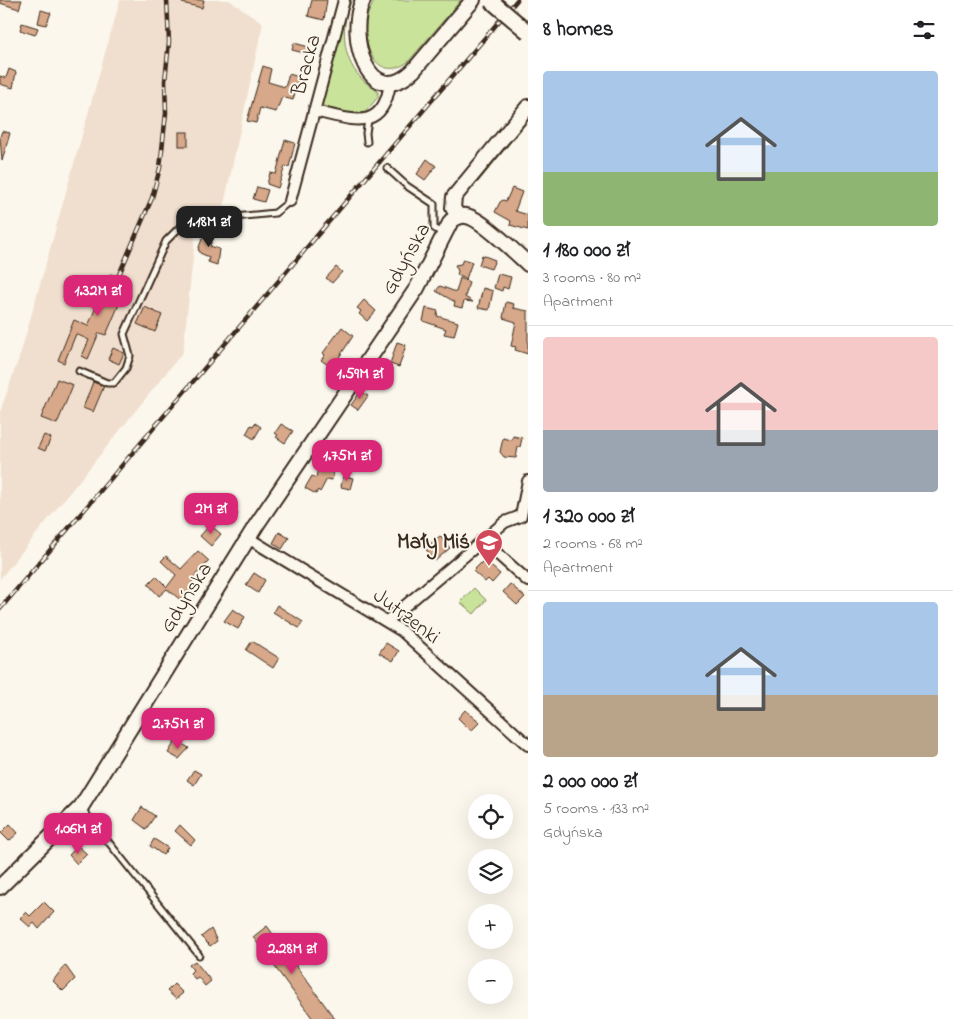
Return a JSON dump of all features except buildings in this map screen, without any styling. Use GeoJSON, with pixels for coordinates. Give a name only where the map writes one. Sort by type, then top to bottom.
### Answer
{"type":"FeatureCollection","features":[{"type":"Feature","properties":{"kind":"main road"},"geometry":{"type":"LineString","coordinates":[[363,0],[357,21],[358,49],[371,74],[379,80],[390,83],[404,80],[473,0]]}},
{"type":"Feature","properties":{"kind":"main road"},"geometry":{"type":"LineString","coordinates":[[490,0],[528,32]]}},
{"type":"Feature","properties":{"kind":"main road"},"geometry":{"type":"LineString","coordinates":[[528,107],[454,197],[454,208],[462,216],[501,240],[528,264]]}},
{"type":"Feature","properties":{"kind":"main road","name":"Gdyńska"},"geometry":{"type":"LineString","coordinates":[[0,887],[81,807],[248,538],[417,288],[451,221],[462,216]]}},
{"type":"Feature","properties":{"kind":"street","name":"Bracka"},"geometry":{"type":"LineString","coordinates":[[290,201],[344,0]]}},
{"type":"Feature","properties":{"kind":"street"},"geometry":{"type":"LineString","coordinates":[[368,120],[375,117],[385,103],[390,83]]}},
{"type":"Feature","properties":{"kind":"street","name":"Bracka"},"geometry":{"type":"LineString","coordinates":[[314,111],[360,121],[368,120]]}},
{"type":"Feature","properties":{"kind":"street"},"geometry":{"type":"LineString","coordinates":[[387,621],[482,540],[505,522],[521,516],[528,481]]}},
{"type":"Feature","properties":{"kind":"street","name":"Jutrzenki"},"geometry":{"type":"LineString","coordinates":[[248,538],[387,621],[527,741]]}},
{"type":"Feature","properties":{"kind":"street"},"geometry":{"type":"LineString","coordinates":[[482,540],[528,581]]}},
{"type":"Feature","properties":{"kind":"lane"},"geometry":{"type":"LineString","coordinates":[[367,142],[368,120]]}},
{"type":"Feature","properties":{"kind":"lane"},"geometry":{"type":"LineString","coordinates":[[387,168],[407,186],[434,204],[434,228],[445,234]]}},
{"type":"Feature","properties":{"kind":"lane"},"geometry":{"type":"LineString","coordinates":[[79,371],[107,383],[114,383],[126,368],[130,356],[124,334],[166,241],[185,222],[276,213],[290,201]]}},
{"type":"Feature","properties":{"kind":"lane"},"geometry":{"type":"LineString","coordinates":[[81,807],[199,955]]}},
{"type":"Feature","properties":{"kind":"shaded area"},"geometry":{"type":"Polygon","coordinates":[[[120,0],[229,0],[263,23],[222,214],[198,210],[183,352],[0,579],[0,412],[21,352],[120,0]]]}},
{"type":"Feature","properties":{"kind":"green space"},"geometry":{"type":"Polygon","coordinates":[[[346,0],[352,0],[348,9],[345,29],[346,50],[349,60],[360,77],[378,92],[378,97],[363,115],[320,108],[346,0]]]}},
{"type":"Feature","properties":{"kind":"green space"},"geometry":{"type":"Polygon","coordinates":[[[375,0],[461,0],[408,62],[397,67],[387,68],[379,65],[373,58],[366,39],[367,18],[375,0]]]}},
{"type":"Feature","properties":{"kind":"green space"},"geometry":{"type":"Polygon","coordinates":[[[528,117],[528,121],[478,182],[476,180],[528,117]]]}},
{"type":"Feature","properties":{"kind":"green space"},"geometry":{"type":"Polygon","coordinates":[[[474,588],[486,600],[474,614],[460,602],[474,588]]]}},
{"type":"Feature","properties":{"kind":"railway"},"geometry":{"type":"LineString","coordinates":[[118,277],[152,198],[160,168],[166,113],[165,81],[169,42],[167,0]]}},
{"type":"Feature","properties":{"kind":"railway"},"geometry":{"type":"LineString","coordinates":[[0,609],[517,0]]}},
{"type":"Feature","properties":{"kind":"place","name":"Mały Miś"},"geometry":{"type":"Point","coordinates":[489,567]}}]}
